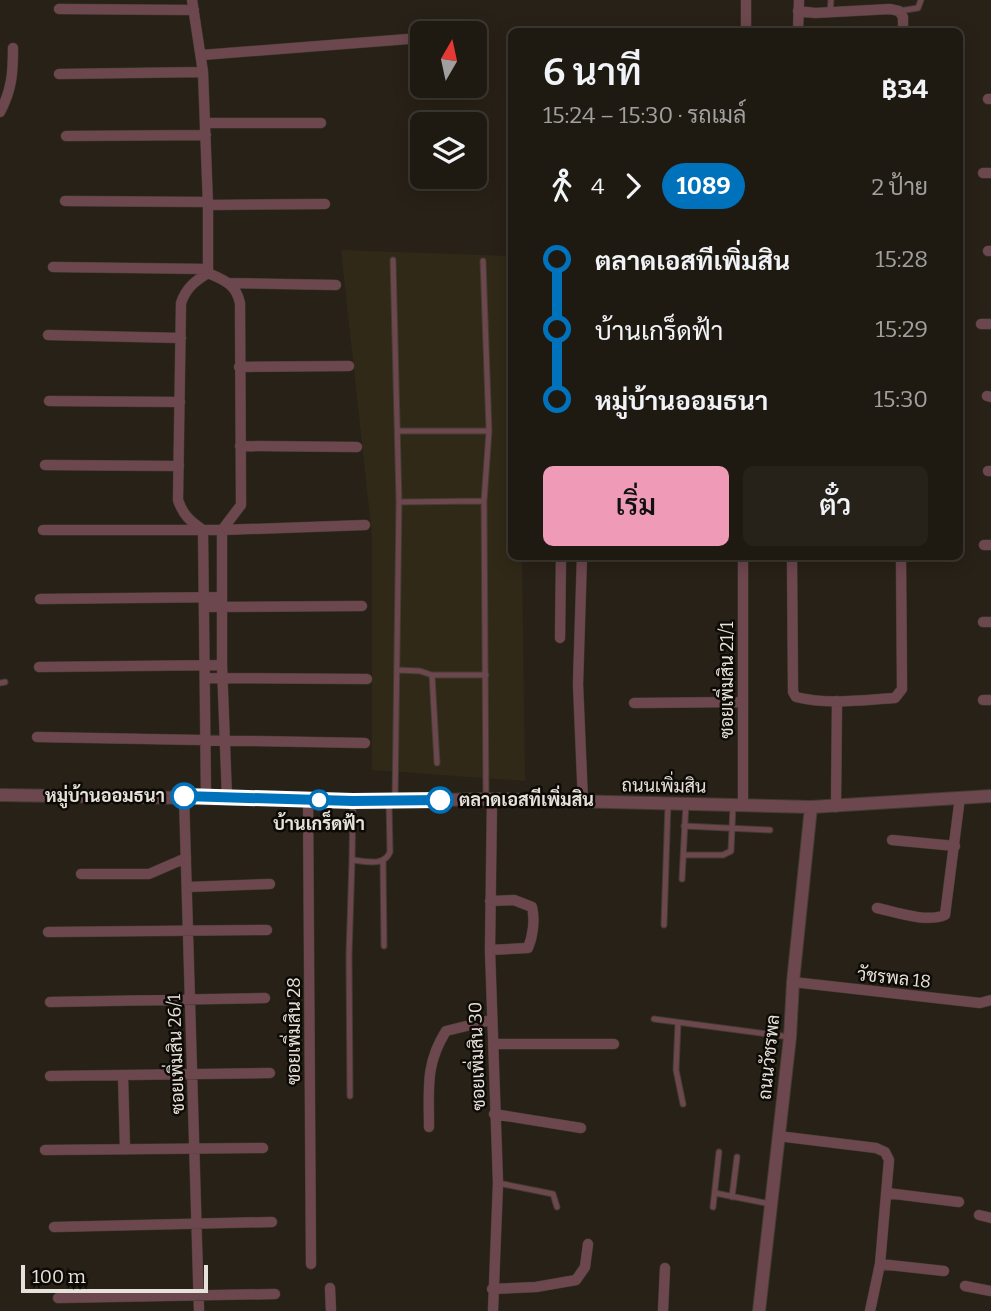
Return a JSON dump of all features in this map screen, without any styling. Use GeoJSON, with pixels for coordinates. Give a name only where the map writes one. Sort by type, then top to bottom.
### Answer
{"type":"FeatureCollection","features":[{"type":"Feature","properties":{"kind":"street"},"geometry":{"type":"LineString","coordinates":[[746,28],[747,0]]}},
{"type":"Feature","properties":{"kind":"street"},"geometry":{"type":"LineString","coordinates":[[59,9],[193,5],[203,72],[208,271]]}},
{"type":"Feature","properties":{"kind":"street"},"geometry":{"type":"LineString","coordinates":[[798,28],[799,6],[830,12],[890,9],[899,11],[903,17],[903,28]]}},
{"type":"Feature","properties":{"kind":"street"},"geometry":{"type":"LineString","coordinates":[[202,55],[410,39]]}},
{"type":"Feature","properties":{"kind":"street"},"geometry":{"type":"LineString","coordinates":[[0,112],[9,94],[13,77],[13,48]]}},
{"type":"Feature","properties":{"kind":"street"},"geometry":{"type":"LineString","coordinates":[[59,74],[203,72]]}},
{"type":"Feature","properties":{"kind":"street"},"geometry":{"type":"LineString","coordinates":[[205,123],[321,123]]}},
{"type":"Feature","properties":{"kind":"street"},"geometry":{"type":"LineString","coordinates":[[66,136],[206,135]]}},
{"type":"Feature","properties":{"kind":"street"},"geometry":{"type":"LineString","coordinates":[[65,201],[326,205]]}},
{"type":"Feature","properties":{"kind":"street"},"geometry":{"type":"LineString","coordinates":[[53,267],[208,271],[229,282],[238,294],[241,505],[222,530],[222,679],[227,798]]}},
{"type":"Feature","properties":{"kind":"street"},"geometry":{"type":"LineString","coordinates":[[203,530],[182,512],[178,500],[181,303],[184,293],[194,281],[208,271]]}},
{"type":"Feature","properties":{"kind":"street"},"geometry":{"type":"LineString","coordinates":[[229,282],[336,285]]}},
{"type":"Feature","properties":{"kind":"street"},"geometry":{"type":"LineString","coordinates":[[48,335],[181,338]]}},
{"type":"Feature","properties":{"kind":"street"},"geometry":{"type":"LineString","coordinates":[[239,367],[349,366]]}},
{"type":"Feature","properties":{"kind":"street"},"geometry":{"type":"LineString","coordinates":[[49,401],[180,402]]}},
{"type":"Feature","properties":{"kind":"street"},"geometry":{"type":"LineString","coordinates":[[240,446],[357,447]]}},
{"type":"Feature","properties":{"kind":"street"},"geometry":{"type":"LineString","coordinates":[[45,465],[179,466]]}},
{"type":"Feature","properties":{"kind":"street"},"geometry":{"type":"LineString","coordinates":[[43,530],[222,530],[365,525]]}},
{"type":"Feature","properties":{"kind":"street"},"geometry":{"type":"LineString","coordinates":[[203,530],[206,797]]}},
{"type":"Feature","properties":{"kind":"street"},"geometry":{"type":"LineString","coordinates":[[560,638],[561,560]]}},
{"type":"Feature","properties":{"kind":"street"},"geometry":{"type":"LineString","coordinates":[[582,560],[578,684],[583,802]]}},
{"type":"Feature","properties":{"kind":"street","name":"ซอยเพิ่มสิน 21/1"},"geometry":{"type":"LineString","coordinates":[[738,804],[743,560]]}},
{"type":"Feature","properties":{"kind":"street"},"geometry":{"type":"LineString","coordinates":[[792,560],[793,692],[796,697],[805,699],[837,701],[895,698],[902,689],[901,560]]}},
{"type":"Feature","properties":{"kind":"street"},"geometry":{"type":"LineString","coordinates":[[40,599],[362,606]]}},
{"type":"Feature","properties":{"kind":"street"},"geometry":{"type":"LineString","coordinates":[[39,667],[222,665]]}},
{"type":"Feature","properties":{"kind":"street"},"geometry":{"type":"LineString","coordinates":[[205,678],[367,679]]}},
{"type":"Feature","properties":{"kind":"street"},"geometry":{"type":"LineString","coordinates":[[836,807],[837,701]]}},
{"type":"Feature","properties":{"kind":"street"},"geometry":{"type":"LineString","coordinates":[[634,703],[742,702]]}},
{"type":"Feature","properties":{"kind":"street"},"geometry":{"type":"LineString","coordinates":[[37,737],[365,743]]}},
{"type":"Feature","properties":{"kind":"street","name":"ถนนเพิ่มสิน"},"geometry":{"type":"LineString","coordinates":[[0,795],[184,796],[353,801],[489,800],[811,807],[991,796]]}},
{"type":"Feature","properties":{"kind":"street","name":"ซอยเพิ่มสิน 26/1"},"geometry":{"type":"LineString","coordinates":[[184,796],[199,1311]]}},
{"type":"Feature","properties":{"kind":"street"},"geometry":{"type":"LineString","coordinates":[[877,908],[925,917],[939,918],[945,915],[960,797]]}},
{"type":"Feature","properties":{"kind":"street","name":"ซอยเพิ่มสิน 28"},"geometry":{"type":"LineString","coordinates":[[308,799],[311,1264]]}},
{"type":"Feature","properties":{"kind":"street","name":"ซอยเพิ่มสิน 30"},"geometry":{"type":"LineString","coordinates":[[489,800],[491,1020],[498,1183],[493,1311]]}},
{"type":"Feature","properties":{"kind":"street","name":"ถนนวัชรพล"},"geometry":{"type":"LineString","coordinates":[[759,1311],[790,1037],[811,807]]}},
{"type":"Feature","properties":{"kind":"street"},"geometry":{"type":"LineString","coordinates":[[892,840],[955,846]]}},
{"type":"Feature","properties":{"kind":"street"},"geometry":{"type":"LineString","coordinates":[[81,874],[149,874],[186,858]]}},
{"type":"Feature","properties":{"kind":"street"},"geometry":{"type":"LineString","coordinates":[[187,887],[270,884]]}},
{"type":"Feature","properties":{"kind":"street"},"geometry":{"type":"LineString","coordinates":[[490,901],[514,900],[532,907],[533,913],[533,934],[528,948],[490,950]]}},
{"type":"Feature","properties":{"kind":"street"},"geometry":{"type":"LineString","coordinates":[[48,932],[267,930]]}},
{"type":"Feature","properties":{"kind":"street","name":"วัชรพล 18"},"geometry":{"type":"LineString","coordinates":[[793,982],[980,1003],[991,1000]]}},
{"type":"Feature","properties":{"kind":"street"},"geometry":{"type":"LineString","coordinates":[[50,1002],[265,998]]}},
{"type":"Feature","properties":{"kind":"street"},"geometry":{"type":"LineString","coordinates":[[429,1127],[429,1069],[436,1047],[446,1031],[491,1020]]}},
{"type":"Feature","properties":{"kind":"street"},"geometry":{"type":"LineString","coordinates":[[493,1044],[614,1044]]}},
{"type":"Feature","properties":{"kind":"street"},"geometry":{"type":"LineString","coordinates":[[50,1076],[270,1073]]}},
{"type":"Feature","properties":{"kind":"street"},"geometry":{"type":"LineString","coordinates":[[124,1074],[125,1149]]}},
{"type":"Feature","properties":{"kind":"street"},"geometry":{"type":"LineString","coordinates":[[494,1114],[581,1128]]}},
{"type":"Feature","properties":{"kind":"street"},"geometry":{"type":"LineString","coordinates":[[778,1136],[876,1148],[885,1152],[889,1160],[887,1193],[880,1264],[870,1311]]}},
{"type":"Feature","properties":{"kind":"street"},"geometry":{"type":"LineString","coordinates":[[45,1150],[263,1148]]}},
{"type":"Feature","properties":{"kind":"street"},"geometry":{"type":"LineString","coordinates":[[887,1193],[959,1202]]}},
{"type":"Feature","properties":{"kind":"street"},"geometry":{"type":"LineString","coordinates":[[979,1215],[991,1218]]}},
{"type":"Feature","properties":{"kind":"street"},"geometry":{"type":"LineString","coordinates":[[54,1227],[272,1222]]}},
{"type":"Feature","properties":{"kind":"street"},"geometry":{"type":"LineString","coordinates":[[492,1289],[536,1287],[576,1280],[585,1267],[588,1244]]}},
{"type":"Feature","properties":{"kind":"street"},"geometry":{"type":"LineString","coordinates":[[880,1264],[944,1271]]}},
{"type":"Feature","properties":{"kind":"street"},"geometry":{"type":"LineString","coordinates":[[663,1311],[665,1268]]}},
{"type":"Feature","properties":{"kind":"street"},"geometry":{"type":"LineString","coordinates":[[964,1286],[991,1292]]}},
{"type":"Feature","properties":{"kind":"street"},"geometry":{"type":"LineString","coordinates":[[330,1289],[331,1311]]}},
{"type":"Feature","properties":{"kind":"street"},"geometry":{"type":"LineString","coordinates":[[58,1298],[275,1294]]}},
{"type":"Feature","properties":{"kind":"lane"},"geometry":{"type":"LineString","coordinates":[[830,12],[831,0]]}},
{"type":"Feature","properties":{"kind":"lane"},"geometry":{"type":"LineString","coordinates":[[899,11],[918,8],[921,0]]}},
{"type":"Feature","properties":{"kind":"lane"},"geometry":{"type":"LineString","coordinates":[[352,860],[383,861],[388,858],[390,852],[397,670],[399,502],[393,260]]}},
{"type":"Feature","properties":{"kind":"lane"},"geometry":{"type":"LineString","coordinates":[[483,261],[489,431],[484,500],[489,800]]}},
{"type":"Feature","properties":{"kind":"lane"},"geometry":{"type":"LineString","coordinates":[[398,431],[489,431]]}},
{"type":"Feature","properties":{"kind":"lane"},"geometry":{"type":"LineString","coordinates":[[399,502],[484,500]]}},
{"type":"Feature","properties":{"kind":"lane"},"geometry":{"type":"LineString","coordinates":[[397,670],[420,671],[432,675],[486,675]]}},
{"type":"Feature","properties":{"kind":"lane"},"geometry":{"type":"LineString","coordinates":[[432,675],[437,763]]}},
{"type":"Feature","properties":{"kind":"lane"},"geometry":{"type":"LineString","coordinates":[[350,1096],[349,955],[353,801]]}},
{"type":"Feature","properties":{"kind":"lane"},"geometry":{"type":"LineString","coordinates":[[664,925],[668,803]]}},
{"type":"Feature","properties":{"kind":"lane"},"geometry":{"type":"LineString","coordinates":[[682,879],[686,803]]}},
{"type":"Feature","properties":{"kind":"lane"},"geometry":{"type":"LineString","coordinates":[[684,855],[728,853],[733,847],[738,804]]}},
{"type":"Feature","properties":{"kind":"lane"},"geometry":{"type":"LineString","coordinates":[[684,826],[770,830]]}},
{"type":"Feature","properties":{"kind":"lane"},"geometry":{"type":"LineString","coordinates":[[383,861],[384,946]]}},
{"type":"Feature","properties":{"kind":"lane"},"geometry":{"type":"LineString","coordinates":[[654,1019],[790,1037]]}},
{"type":"Feature","properties":{"kind":"lane"},"geometry":{"type":"LineString","coordinates":[[678,1023],[676,1070],[683,1104]]}},
{"type":"Feature","properties":{"kind":"lane"},"geometry":{"type":"LineString","coordinates":[[713,1207],[719,1152]]}},
{"type":"Feature","properties":{"kind":"lane"},"geometry":{"type":"LineString","coordinates":[[732,1197],[737,1157]]}},
{"type":"Feature","properties":{"kind":"lane"},"geometry":{"type":"LineString","coordinates":[[498,1183],[553,1194],[557,1207]]}},
{"type":"Feature","properties":{"kind":"lane"},"geometry":{"type":"LineString","coordinates":[[715,1193],[770,1204]]}},
{"type":"Feature","properties":{"kind":"shaded area","name":"ตลาดเอสทีเพิ่มสิน"},"geometry":{"type":"Polygon","coordinates":[[[341,250],[508,256],[508,560],[522,560],[525,781],[372,770],[372,536],[341,250]]]}},
{"type":"Feature","properties":{"kind":"bus line","name":"1089"},"geometry":{"type":"LineString","coordinates":[[184,796],[353,801],[440,800]]}},
{"type":"Feature","properties":{"kind":"place","name":"หมู่บ้านออมธนา"},"geometry":{"type":"Point","coordinates":[184,796]}},
{"type":"Feature","properties":{"kind":"place","name":"บ้านเกร็ดฟ้า"},"geometry":{"type":"Point","coordinates":[319,800]}},
{"type":"Feature","properties":{"kind":"place","name":"ตลาดเอสทีเพิ่มสิน"},"geometry":{"type":"Point","coordinates":[440,800]}}]}
